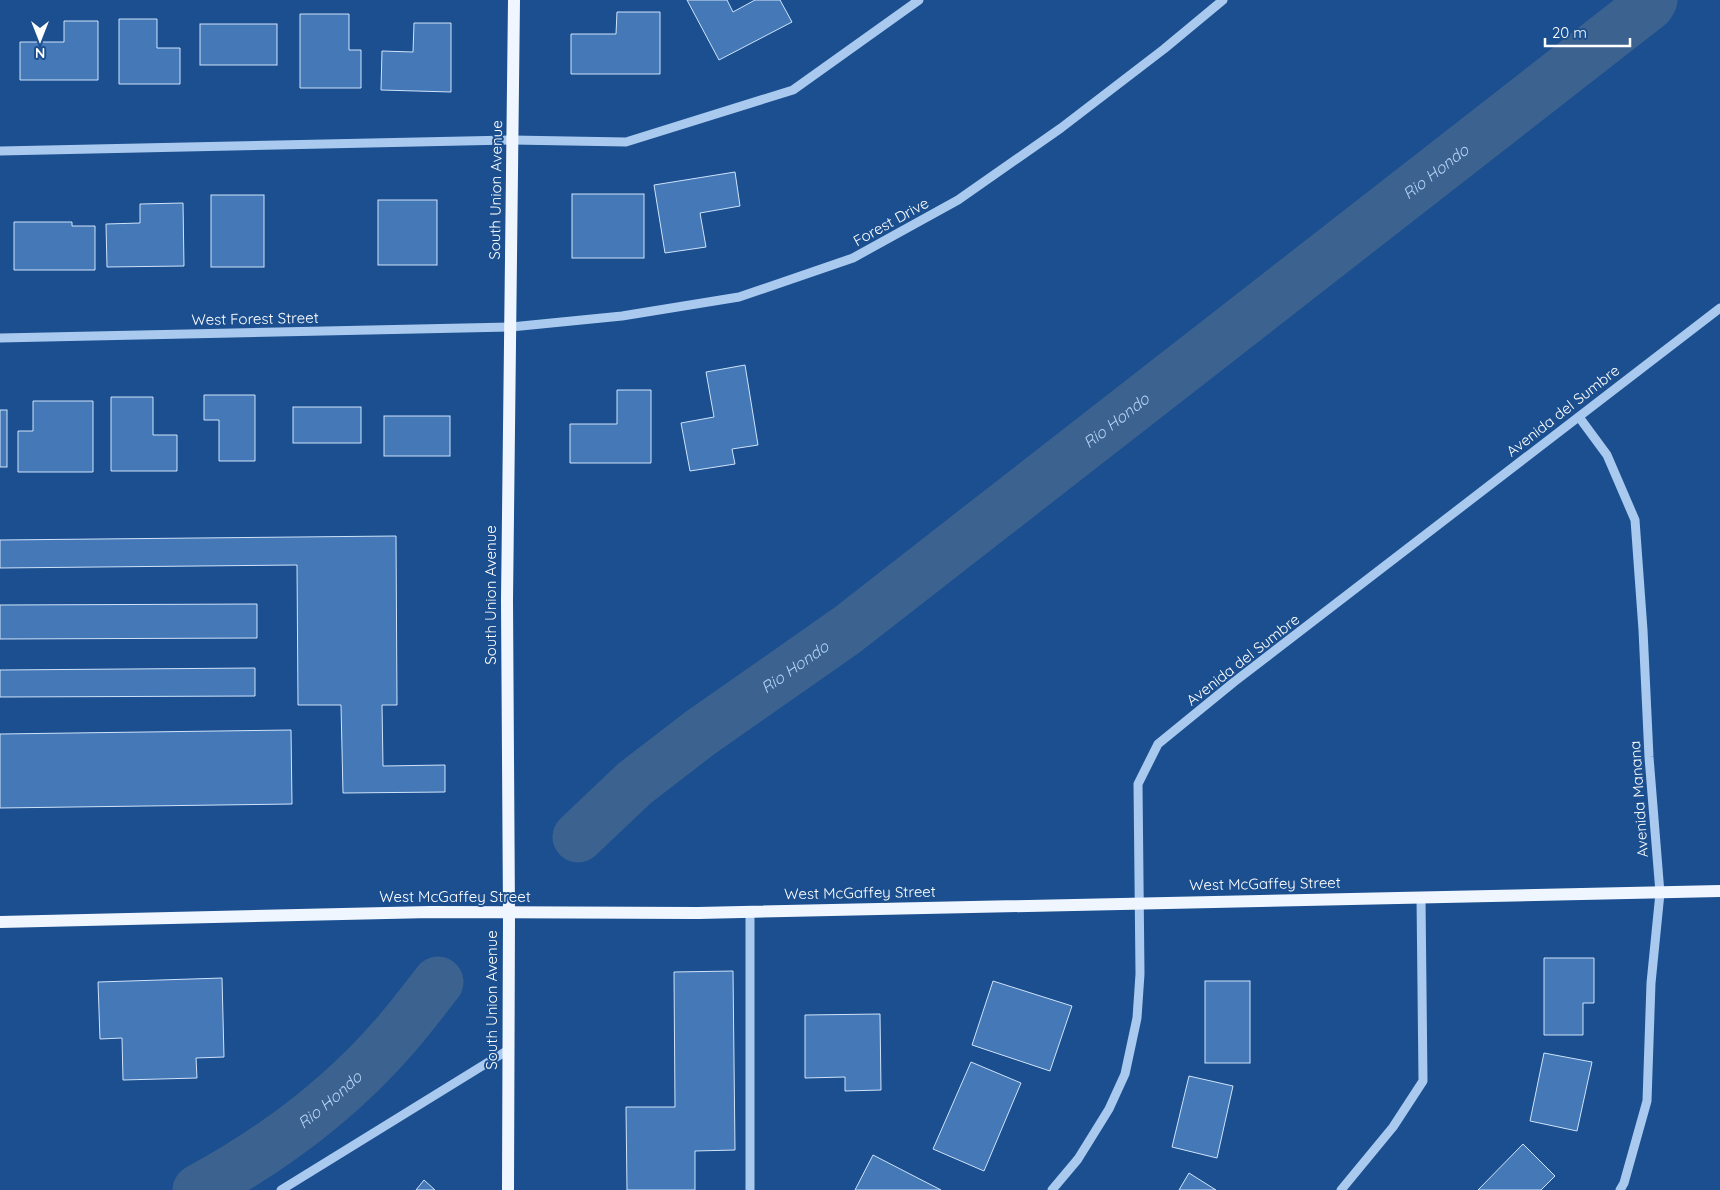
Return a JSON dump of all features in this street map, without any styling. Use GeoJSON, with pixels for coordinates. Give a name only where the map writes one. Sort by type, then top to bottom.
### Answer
{"type":"FeatureCollection","features":[{"type":"Feature","properties":{"kind":"main road","name":"South Union Avenue"},"geometry":{"type":"LineString","coordinates":[[508,1190],[507,601],[514,0]]}},
{"type":"Feature","properties":{"kind":"main road","name":"West McGaffey Street"},"geometry":{"type":"LineString","coordinates":[[0,922],[431,912],[509,914],[750,912],[1141,902],[1720,892]]}},
{"type":"Feature","properties":{"kind":"street"},"geometry":{"type":"LineString","coordinates":[[0,151],[512,140],[626,142],[793,90],[919,0]]}},
{"type":"Feature","properties":{"kind":"street","name":"Forest Drive"},"geometry":{"type":"LineString","coordinates":[[511,327],[622,316],[739,297],[853,258],[958,200],[1062,128],[1164,49],[1223,0]]}},
{"type":"Feature","properties":{"kind":"street","name":"Avenida del Sumbre"},"geometry":{"type":"LineString","coordinates":[[1052,1190],[1083,1150],[1109,1109],[1125,1074],[1136,1018],[1140,974],[1141,902],[1138,784],[1158,744],[1234,682],[1720,308]]}},
{"type":"Feature","properties":{"kind":"street","name":"West Forest Street"},"geometry":{"type":"LineString","coordinates":[[0,338],[511,327]]}},
{"type":"Feature","properties":{"kind":"street","name":"Avenida Manana"},"geometry":{"type":"LineString","coordinates":[[1579,417],[1607,455],[1635,520],[1643,630],[1648,757],[1660,893],[1651,983],[1646,1101],[1624,1183],[1620,1190]]}},
{"type":"Feature","properties":{"kind":"street"},"geometry":{"type":"LineString","coordinates":[[1341,1190],[1393,1127],[1423,1081],[1421,897]]}},
{"type":"Feature","properties":{"kind":"street"},"geometry":{"type":"LineString","coordinates":[[750,912],[750,1190]]}},
{"type":"Feature","properties":{"kind":"street"},"geometry":{"type":"LineString","coordinates":[[281,1190],[508,1050]]}},
{"type":"Feature","properties":{"kind":"building"},"geometry":{"type":"Polygon","coordinates":[[[687,0],[727,0],[733,12],[755,0],[780,0],[792,22],[719,60],[687,0]]]}},
{"type":"Feature","properties":{"kind":"building"},"geometry":{"type":"Polygon","coordinates":[[[617,12],[660,12],[660,74],[571,74],[571,34],[616,34],[617,12]]]}},
{"type":"Feature","properties":{"kind":"building"},"geometry":{"type":"Polygon","coordinates":[[[300,14],[349,14],[349,50],[361,50],[361,88],[300,88],[300,14]]]}},
{"type":"Feature","properties":{"kind":"building"},"geometry":{"type":"Polygon","coordinates":[[[119,19],[157,19],[157,48],[180,48],[180,84],[119,84],[119,19]]]}},
{"type":"Feature","properties":{"kind":"building"},"geometry":{"type":"Polygon","coordinates":[[[64,21],[98,21],[98,80],[20,80],[20,42],[64,42],[64,21]]]}},
{"type":"Feature","properties":{"kind":"building"},"geometry":{"type":"Polygon","coordinates":[[[414,23],[451,23],[451,92],[381,90],[382,51],[413,52],[414,23]]]}},
{"type":"Feature","properties":{"kind":"building"},"geometry":{"type":"Polygon","coordinates":[[[200,24],[277,24],[277,65],[200,65],[200,24]]]}},
{"type":"Feature","properties":{"kind":"building"},"geometry":{"type":"Polygon","coordinates":[[[735,172],[740,206],[700,213],[706,247],[665,253],[654,185],[735,172]]]}},
{"type":"Feature","properties":{"kind":"building"},"geometry":{"type":"Polygon","coordinates":[[[572,194],[644,194],[644,258],[572,258],[572,194]]]}},
{"type":"Feature","properties":{"kind":"building"},"geometry":{"type":"Polygon","coordinates":[[[211,195],[264,195],[264,267],[211,267],[211,195]]]}},
{"type":"Feature","properties":{"kind":"building"},"geometry":{"type":"Polygon","coordinates":[[[378,200],[437,200],[437,265],[378,265],[378,200]]]}},
{"type":"Feature","properties":{"kind":"building"},"geometry":{"type":"Polygon","coordinates":[[[183,203],[184,266],[107,267],[106,224],[140,223],[140,204],[183,203]]]}},
{"type":"Feature","properties":{"kind":"building"},"geometry":{"type":"Polygon","coordinates":[[[14,222],[72,222],[72,226],[95,226],[95,270],[14,270],[14,222]]]}},
{"type":"Feature","properties":{"kind":"building"},"geometry":{"type":"Polygon","coordinates":[[[745,365],[758,445],[732,449],[735,464],[690,471],[681,423],[714,417],[706,372],[745,365]]]}},
{"type":"Feature","properties":{"kind":"building"},"geometry":{"type":"Polygon","coordinates":[[[617,390],[651,390],[651,463],[570,463],[570,424],[617,424],[617,390]]]}},
{"type":"Feature","properties":{"kind":"building"},"geometry":{"type":"Polygon","coordinates":[[[204,395],[255,395],[255,461],[219,461],[219,420],[204,420],[204,395]]]}},
{"type":"Feature","properties":{"kind":"building"},"geometry":{"type":"Polygon","coordinates":[[[111,397],[153,397],[153,435],[177,435],[177,471],[111,471],[111,397]]]}},
{"type":"Feature","properties":{"kind":"building"},"geometry":{"type":"Polygon","coordinates":[[[33,401],[93,401],[93,472],[18,472],[18,431],[33,431],[33,401]]]}},
{"type":"Feature","properties":{"kind":"building"},"geometry":{"type":"Polygon","coordinates":[[[293,407],[361,407],[361,443],[293,443],[293,407]]]}},
{"type":"Feature","properties":{"kind":"building"},"geometry":{"type":"Polygon","coordinates":[[[0,410],[7,410],[7,467],[0,467],[0,410]]]}},
{"type":"Feature","properties":{"kind":"building"},"geometry":{"type":"Polygon","coordinates":[[[384,416],[450,416],[450,456],[384,456],[384,416]]]}},
{"type":"Feature","properties":{"kind":"building"},"geometry":{"type":"Polygon","coordinates":[[[396,536],[397,705],[382,705],[383,766],[445,765],[445,792],[343,793],[341,705],[298,705],[297,565],[0,568],[0,540],[396,536]]]}},
{"type":"Feature","properties":{"kind":"building"},"geometry":{"type":"Polygon","coordinates":[[[257,604],[257,638],[0,639],[0,605],[257,604]]]}},
{"type":"Feature","properties":{"kind":"building"},"geometry":{"type":"Polygon","coordinates":[[[255,668],[255,696],[0,697],[0,670],[255,668]]]}},
{"type":"Feature","properties":{"kind":"building"},"geometry":{"type":"Polygon","coordinates":[[[291,730],[292,804],[0,808],[0,734],[291,730]]]}},
{"type":"Feature","properties":{"kind":"building"},"geometry":{"type":"Polygon","coordinates":[[[1544,958],[1594,958],[1594,1003],[1583,1003],[1583,1035],[1544,1035],[1544,958]]]}},
{"type":"Feature","properties":{"kind":"building"},"geometry":{"type":"Polygon","coordinates":[[[733,971],[735,1150],[695,1151],[695,1190],[627,1190],[626,1107],[675,1107],[674,972],[733,971]]]}},
{"type":"Feature","properties":{"kind":"building"},"geometry":{"type":"Polygon","coordinates":[[[222,978],[224,1057],[196,1058],[197,1078],[123,1080],[122,1038],[100,1039],[98,982],[222,978]]]}},
{"type":"Feature","properties":{"kind":"building"},"geometry":{"type":"Polygon","coordinates":[[[993,981],[1072,1006],[1050,1071],[972,1045],[993,981]]]}},
{"type":"Feature","properties":{"kind":"building"},"geometry":{"type":"Polygon","coordinates":[[[1205,981],[1250,981],[1250,1063],[1205,1063],[1205,981]]]}},
{"type":"Feature","properties":{"kind":"building"},"geometry":{"type":"Polygon","coordinates":[[[880,1014],[881,1090],[845,1091],[845,1077],[805,1078],[805,1015],[880,1014]]]}},
{"type":"Feature","properties":{"kind":"building"},"geometry":{"type":"Polygon","coordinates":[[[1544,1053],[1592,1062],[1577,1131],[1530,1121],[1544,1053]]]}},
{"type":"Feature","properties":{"kind":"building"},"geometry":{"type":"Polygon","coordinates":[[[971,1062],[1021,1083],[984,1171],[933,1149],[971,1062]]]}},
{"type":"Feature","properties":{"kind":"building"},"geometry":{"type":"Polygon","coordinates":[[[1189,1076],[1233,1086],[1217,1158],[1172,1147],[1189,1076]]]}},
{"type":"Feature","properties":{"kind":"building"},"geometry":{"type":"Polygon","coordinates":[[[1523,1144],[1555,1176],[1541,1190],[1478,1190],[1523,1144]]]}},
{"type":"Feature","properties":{"kind":"building"},"geometry":{"type":"Polygon","coordinates":[[[873,1155],[941,1190],[855,1190],[873,1155]]]}},
{"type":"Feature","properties":{"kind":"building"},"geometry":{"type":"Polygon","coordinates":[[[1189,1173],[1216,1190],[1179,1190],[1189,1173]]]}},
{"type":"Feature","properties":{"kind":"building"},"geometry":{"type":"Polygon","coordinates":[[[424,1180],[435,1190],[416,1190],[424,1180]]]}},
{"type":"Feature","properties":{"kind":"waterway","name":"Rio Hondo"},"geometry":{"type":"LineString","coordinates":[[578,837],[635,783],[700,733],[847,630],[1649,5],[1652,0]]}},
{"type":"Feature","properties":{"kind":"waterway","name":"Rio Hondo"},"geometry":{"type":"LineString","coordinates":[[198,1190],[251,1159],[327,1103],[372,1061],[438,982]]}}]}
